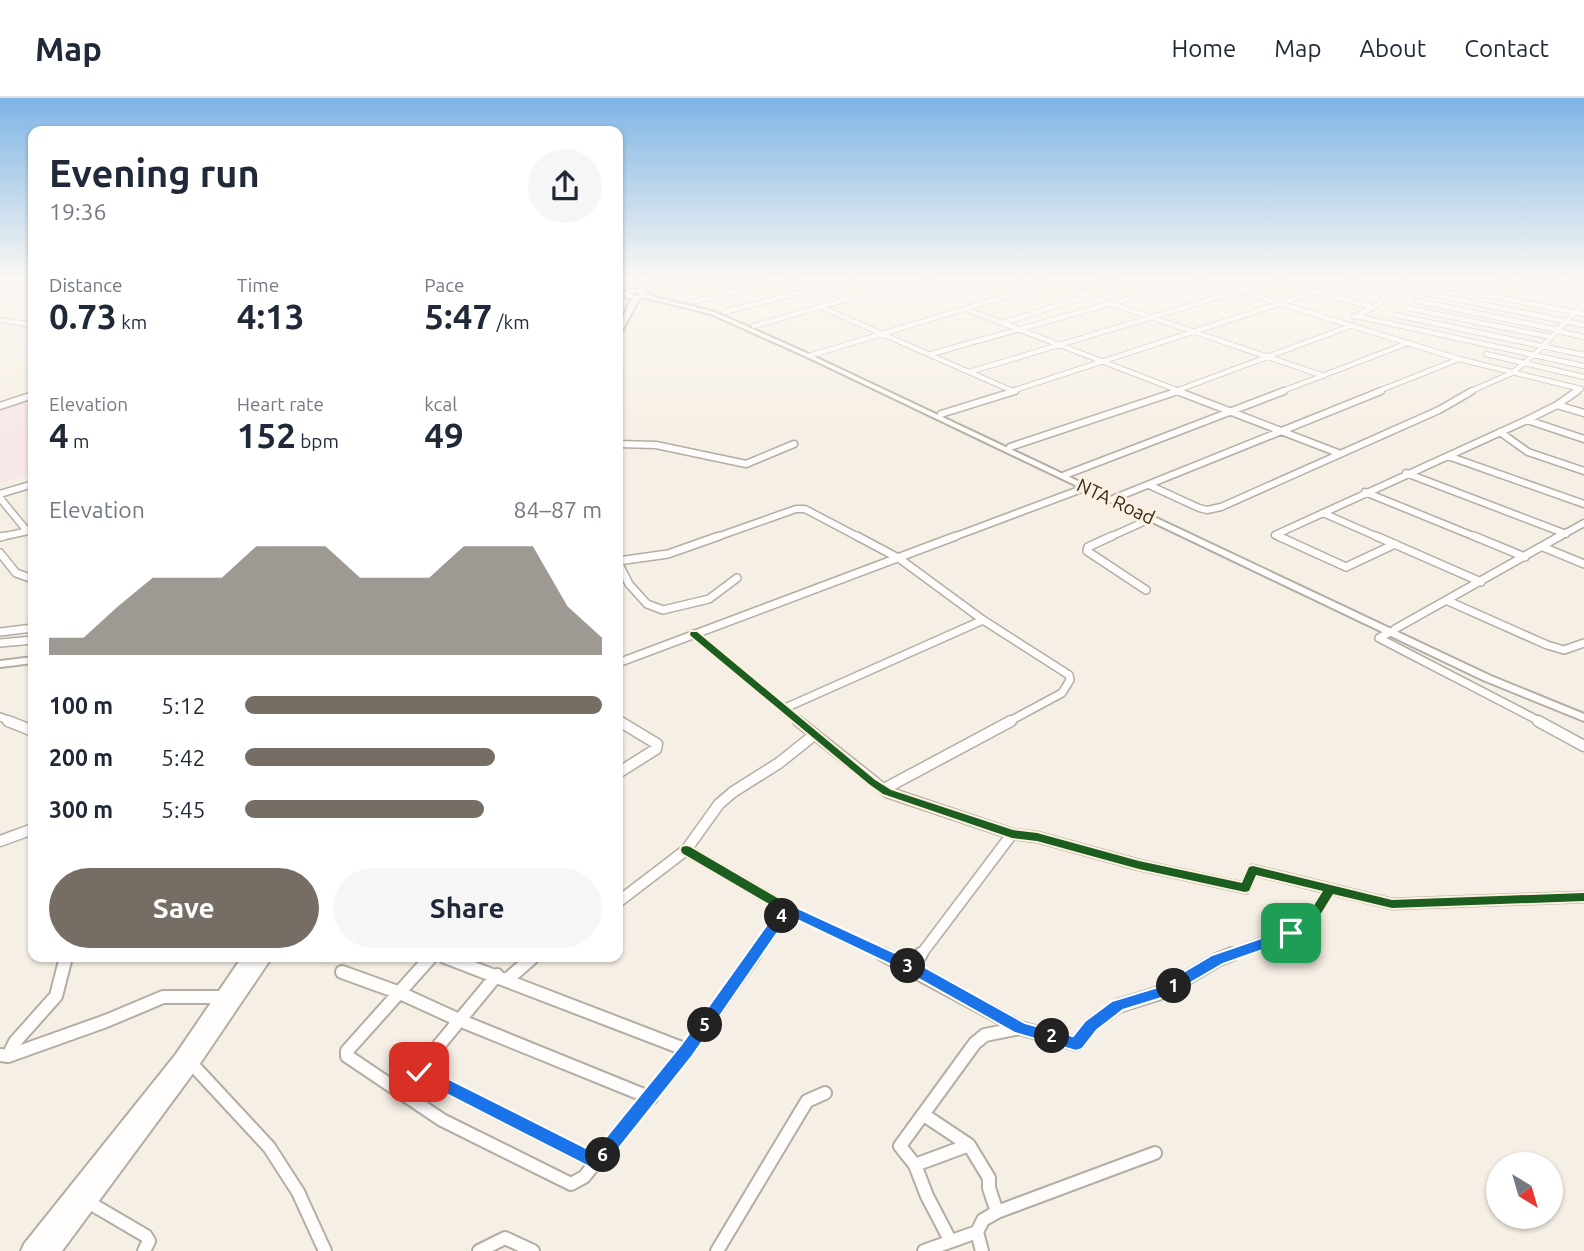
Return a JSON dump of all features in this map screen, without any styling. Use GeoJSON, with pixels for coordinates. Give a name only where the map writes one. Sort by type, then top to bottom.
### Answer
{"type":"FeatureCollection","features":[{"type":"Feature","properties":{"kind":"main road","name":"NTA Road"},"geometry":{"type":"LineString","coordinates":[[754,331],[1010,447],[1487,678],[1584,716]]}},
{"type":"Feature","properties":{"kind":"main road","name":"NTA Road"},"geometry":{"type":"LineString","coordinates":[[763,331],[1087,488],[1392,630]]}},
{"type":"Feature","properties":{"kind":"main road"},"geometry":{"type":"LineString","coordinates":[[0,658],[28,655]]}},
{"type":"Feature","properties":{"kind":"main road"},"geometry":{"type":"LineString","coordinates":[[0,664],[28,661]]}},
{"type":"Feature","properties":{"kind":"main road"},"geometry":{"type":"LineString","coordinates":[[31,1251],[182,1059],[248,962]]}},
{"type":"Feature","properties":{"kind":"main road"},"geometry":{"type":"LineString","coordinates":[[49,1251],[191,1063],[261,962]]}},
{"type":"Feature","properties":{"kind":"street"},"geometry":{"type":"LineString","coordinates":[[878,331],[1013,391]]}},
{"type":"Feature","properties":{"kind":"street"},"geometry":{"type":"LineString","coordinates":[[812,356],[896,331]]}},
{"type":"Feature","properties":{"kind":"street"},"geometry":{"type":"LineString","coordinates":[[930,354],[1013,331]]}},
{"type":"Feature","properties":{"kind":"street"},"geometry":{"type":"LineString","coordinates":[[1024,331],[1338,453]]}},
{"type":"Feature","properties":{"kind":"street"},"geometry":{"type":"LineString","coordinates":[[969,372],[1103,331]]}},
{"type":"Feature","properties":{"kind":"street"},"geometry":{"type":"LineString","coordinates":[[1192,331],[1324,376]]}},
{"type":"Feature","properties":{"kind":"street"},"geometry":{"type":"LineString","coordinates":[[940,414],[1204,331]]}},
{"type":"Feature","properties":{"kind":"street"},"geometry":{"type":"LineString","coordinates":[[1010,447],[1177,391],[1340,331]]}},
{"type":"Feature","properties":{"kind":"street"},"geometry":{"type":"LineString","coordinates":[[1369,331],[1459,359],[1581,389]]}},
{"type":"Feature","properties":{"kind":"street"},"geometry":{"type":"LineString","coordinates":[[1423,331],[1584,366]]}},
{"type":"Feature","properties":{"kind":"street"},"geometry":{"type":"LineString","coordinates":[[1470,331],[1584,355]]}},
{"type":"Feature","properties":{"kind":"street"},"geometry":{"type":"LineString","coordinates":[[1521,331],[1551,337]]}},
{"type":"Feature","properties":{"kind":"street"},"geometry":{"type":"LineString","coordinates":[[1149,485],[1199,508],[1215,509],[1438,410],[1511,373],[1558,331],[1584,337]]}},
{"type":"Feature","properties":{"kind":"street"},"geometry":{"type":"LineString","coordinates":[[1066,475],[1408,343]]}},
{"type":"Feature","properties":{"kind":"street"},"geometry":{"type":"LineString","coordinates":[[1486,354],[1584,377]]}},
{"type":"Feature","properties":{"kind":"street"},"geometry":{"type":"LineString","coordinates":[[1115,498],[1459,359]]}},
{"type":"Feature","properties":{"kind":"street"},"geometry":{"type":"LineString","coordinates":[[1395,544],[1346,567],[1275,535],[1527,420],[1581,389]]}},
{"type":"Feature","properties":{"kind":"street"},"geometry":{"type":"LineString","coordinates":[[0,404],[28,396]]}},
{"type":"Feature","properties":{"kind":"street"},"geometry":{"type":"LineString","coordinates":[[1557,405],[1584,413]]}},
{"type":"Feature","properties":{"kind":"street"},"geometry":{"type":"LineString","coordinates":[[1527,420],[1584,439]]}},
{"type":"Feature","properties":{"kind":"street"},"geometry":{"type":"LineString","coordinates":[[1500,432],[1505,439],[1524,450],[1584,471]]}},
{"type":"Feature","properties":{"kind":"street"},"geometry":{"type":"LineString","coordinates":[[623,444],[656,445],[746,464],[794,444]]}},
{"type":"Feature","properties":{"kind":"street"},"geometry":{"type":"LineString","coordinates":[[1448,456],[1584,504]]}},
{"type":"Feature","properties":{"kind":"street"},"geometry":{"type":"LineString","coordinates":[[1406,473],[1566,534]]}},
{"type":"Feature","properties":{"kind":"street"},"geometry":{"type":"LineString","coordinates":[[28,486],[0,494],[28,528]]}},
{"type":"Feature","properties":{"kind":"street"},"geometry":{"type":"LineString","coordinates":[[623,661],[1087,488]]}},
{"type":"Feature","properties":{"kind":"street"},"geometry":{"type":"LineString","coordinates":[[1365,492],[1525,557]]}},
{"type":"Feature","properties":{"kind":"street"},"geometry":{"type":"LineString","coordinates":[[623,560],[668,554],[796,509],[805,509],[900,559],[983,620],[1069,675],[1068,685],[1062,692],[884,789]]}},
{"type":"Feature","properties":{"kind":"street"},"geometry":{"type":"LineString","coordinates":[[1323,513],[1481,582]]}},
{"type":"Feature","properties":{"kind":"street"},"geometry":{"type":"LineString","coordinates":[[1146,590],[1087,551],[1088,547],[1152,518]]}},
{"type":"Feature","properties":{"kind":"street"},"geometry":{"type":"LineString","coordinates":[[1584,523],[1379,638],[1494,696],[1584,746]]}},
{"type":"Feature","properties":{"kind":"street"},"geometry":{"type":"LineString","coordinates":[[0,537],[28,530]]}},
{"type":"Feature","properties":{"kind":"street"},"geometry":{"type":"LineString","coordinates":[[1543,547],[1584,564]]}},
{"type":"Feature","properties":{"kind":"street"},"geometry":{"type":"LineString","coordinates":[[0,554],[16,573],[28,577]]}},
{"type":"Feature","properties":{"kind":"street"},"geometry":{"type":"LineString","coordinates":[[623,571],[629,584],[647,604],[663,610],[709,599],[737,578]]}},
{"type":"Feature","properties":{"kind":"street"},"geometry":{"type":"LineString","coordinates":[[1448,601],[1547,645],[1564,650],[1584,643]]}},
{"type":"Feature","properties":{"kind":"street"},"geometry":{"type":"LineString","coordinates":[[783,709],[983,620]]}},
{"type":"Feature","properties":{"kind":"street"},"geometry":{"type":"LineString","coordinates":[[0,632],[28,629]]}},
{"type":"Feature","properties":{"kind":"street"},"geometry":{"type":"LineString","coordinates":[[694,635],[814,735],[884,789],[1012,834],[1037,837],[1139,865],[1245,888],[1253,870],[1392,904],[1584,897]]}},
{"type":"Feature","properties":{"kind":"street"},"geometry":{"type":"LineString","coordinates":[[0,643],[28,640]]}},
{"type":"Feature","properties":{"kind":"street"},"geometry":{"type":"LineString","coordinates":[[0,717],[28,729]]}},
{"type":"Feature","properties":{"kind":"street"},"geometry":{"type":"LineString","coordinates":[[623,723],[657,744],[656,750],[623,770]]}},
{"type":"Feature","properties":{"kind":"street"},"geometry":{"type":"LineString","coordinates":[[623,898],[686,850],[719,804],[814,735]]}},
{"type":"Feature","properties":{"kind":"street"},"geometry":{"type":"LineString","coordinates":[[0,841],[28,831]]}},
{"type":"Feature","properties":{"kind":"street"},"geometry":{"type":"LineString","coordinates":[[911,968],[1012,834]]}},
{"type":"Feature","properties":{"kind":"street"},"geometry":{"type":"LineString","coordinates":[[686,850],[787,909],[911,968],[1020,1028],[1076,1044],[1091,1025],[1118,1006],[1163,992],[1217,960],[1303,927],[1311,920],[1330,889]]}},
{"type":"Feature","properties":{"kind":"street"},"geometry":{"type":"LineString","coordinates":[[427,962],[347,1051],[347,1056],[442,1119],[571,1184],[584,1177],[651,1098],[787,909]]}},
{"type":"Feature","properties":{"kind":"street"},"geometry":{"type":"LineString","coordinates":[[4,1056],[56,996],[65,962]]}},
{"type":"Feature","properties":{"kind":"street"},"geometry":{"type":"LineString","coordinates":[[459,962],[687,1050]]}},
{"type":"Feature","properties":{"kind":"street"},"geometry":{"type":"LineString","coordinates":[[401,1091],[459,1020],[502,977],[525,962]]}},
{"type":"Feature","properties":{"kind":"street"},"geometry":{"type":"LineString","coordinates":[[342,972],[400,993],[459,1020],[651,1098]]}},
{"type":"Feature","properties":{"kind":"street"},"geometry":{"type":"LineString","coordinates":[[4,1056],[106,1021],[163,997],[224,997]]}},
{"type":"Feature","properties":{"kind":"street"},"geometry":{"type":"LineString","coordinates":[[950,1240],[927,1196],[915,1165],[900,1146],[975,1043],[985,1035],[1020,1028]]}},
{"type":"Feature","properties":{"kind":"street"},"geometry":{"type":"LineString","coordinates":[[191,1063],[269,1147],[298,1192],[322,1250]]}},
{"type":"Feature","properties":{"kind":"street"},"geometry":{"type":"LineString","coordinates":[[419,1072],[597,1163]]}},
{"type":"Feature","properties":{"kind":"street"},"geometry":{"type":"LineString","coordinates":[[717,1251],[807,1101],[825,1093]]}},
{"type":"Feature","properties":{"kind":"street"},"geometry":{"type":"LineString","coordinates":[[924,1115],[969,1145],[989,1178],[989,1188],[997,1212]]}},
{"type":"Feature","properties":{"kind":"street"},"geometry":{"type":"LineString","coordinates":[[915,1165],[969,1145]]}},
{"type":"Feature","properties":{"kind":"street"},"geometry":{"type":"LineString","coordinates":[[982,1251],[977,1232],[983,1220],[997,1212],[1155,1153]]}},
{"type":"Feature","properties":{"kind":"street"},"geometry":{"type":"LineString","coordinates":[[88,1202],[146,1236],[149,1241],[144,1251]]}},
{"type":"Feature","properties":{"kind":"street"},"geometry":{"type":"LineString","coordinates":[[923,1251],[977,1232]]}},
{"type":"Feature","properties":{"kind":"street"},"geometry":{"type":"LineString","coordinates":[[479,1251],[505,1238],[533,1251]]}},
{"type":"Feature","properties":{"kind":"shaded area"},"geometry":{"type":"Polygon","coordinates":[[[28,400],[28,475],[0,483],[0,409],[28,400]]]}},
{"type":"Feature","properties":{"kind":"cycle path"},"geometry":{"type":"LineString","coordinates":[[694,634],[887,792],[1012,834],[1037,837],[1139,865],[1245,888],[1253,870],[1392,904],[1584,897]]}},
{"type":"Feature","properties":{"kind":"cycle path"},"geometry":{"type":"LineString","coordinates":[[686,850],[787,909],[911,968],[1020,1028],[1076,1044],[1091,1025],[1118,1006],[1163,992],[1217,960],[1303,927],[1311,920],[1330,889]]}},
{"type":"Feature","properties":{"kind":"route"},"geometry":{"type":"LineString","coordinates":[[419,1072],[597,1163],[687,1050],[787,909],[911,968],[1020,1028],[1076,1044],[1091,1025],[1118,1006],[1163,992],[1217,960],[1291,933]]}}]}
